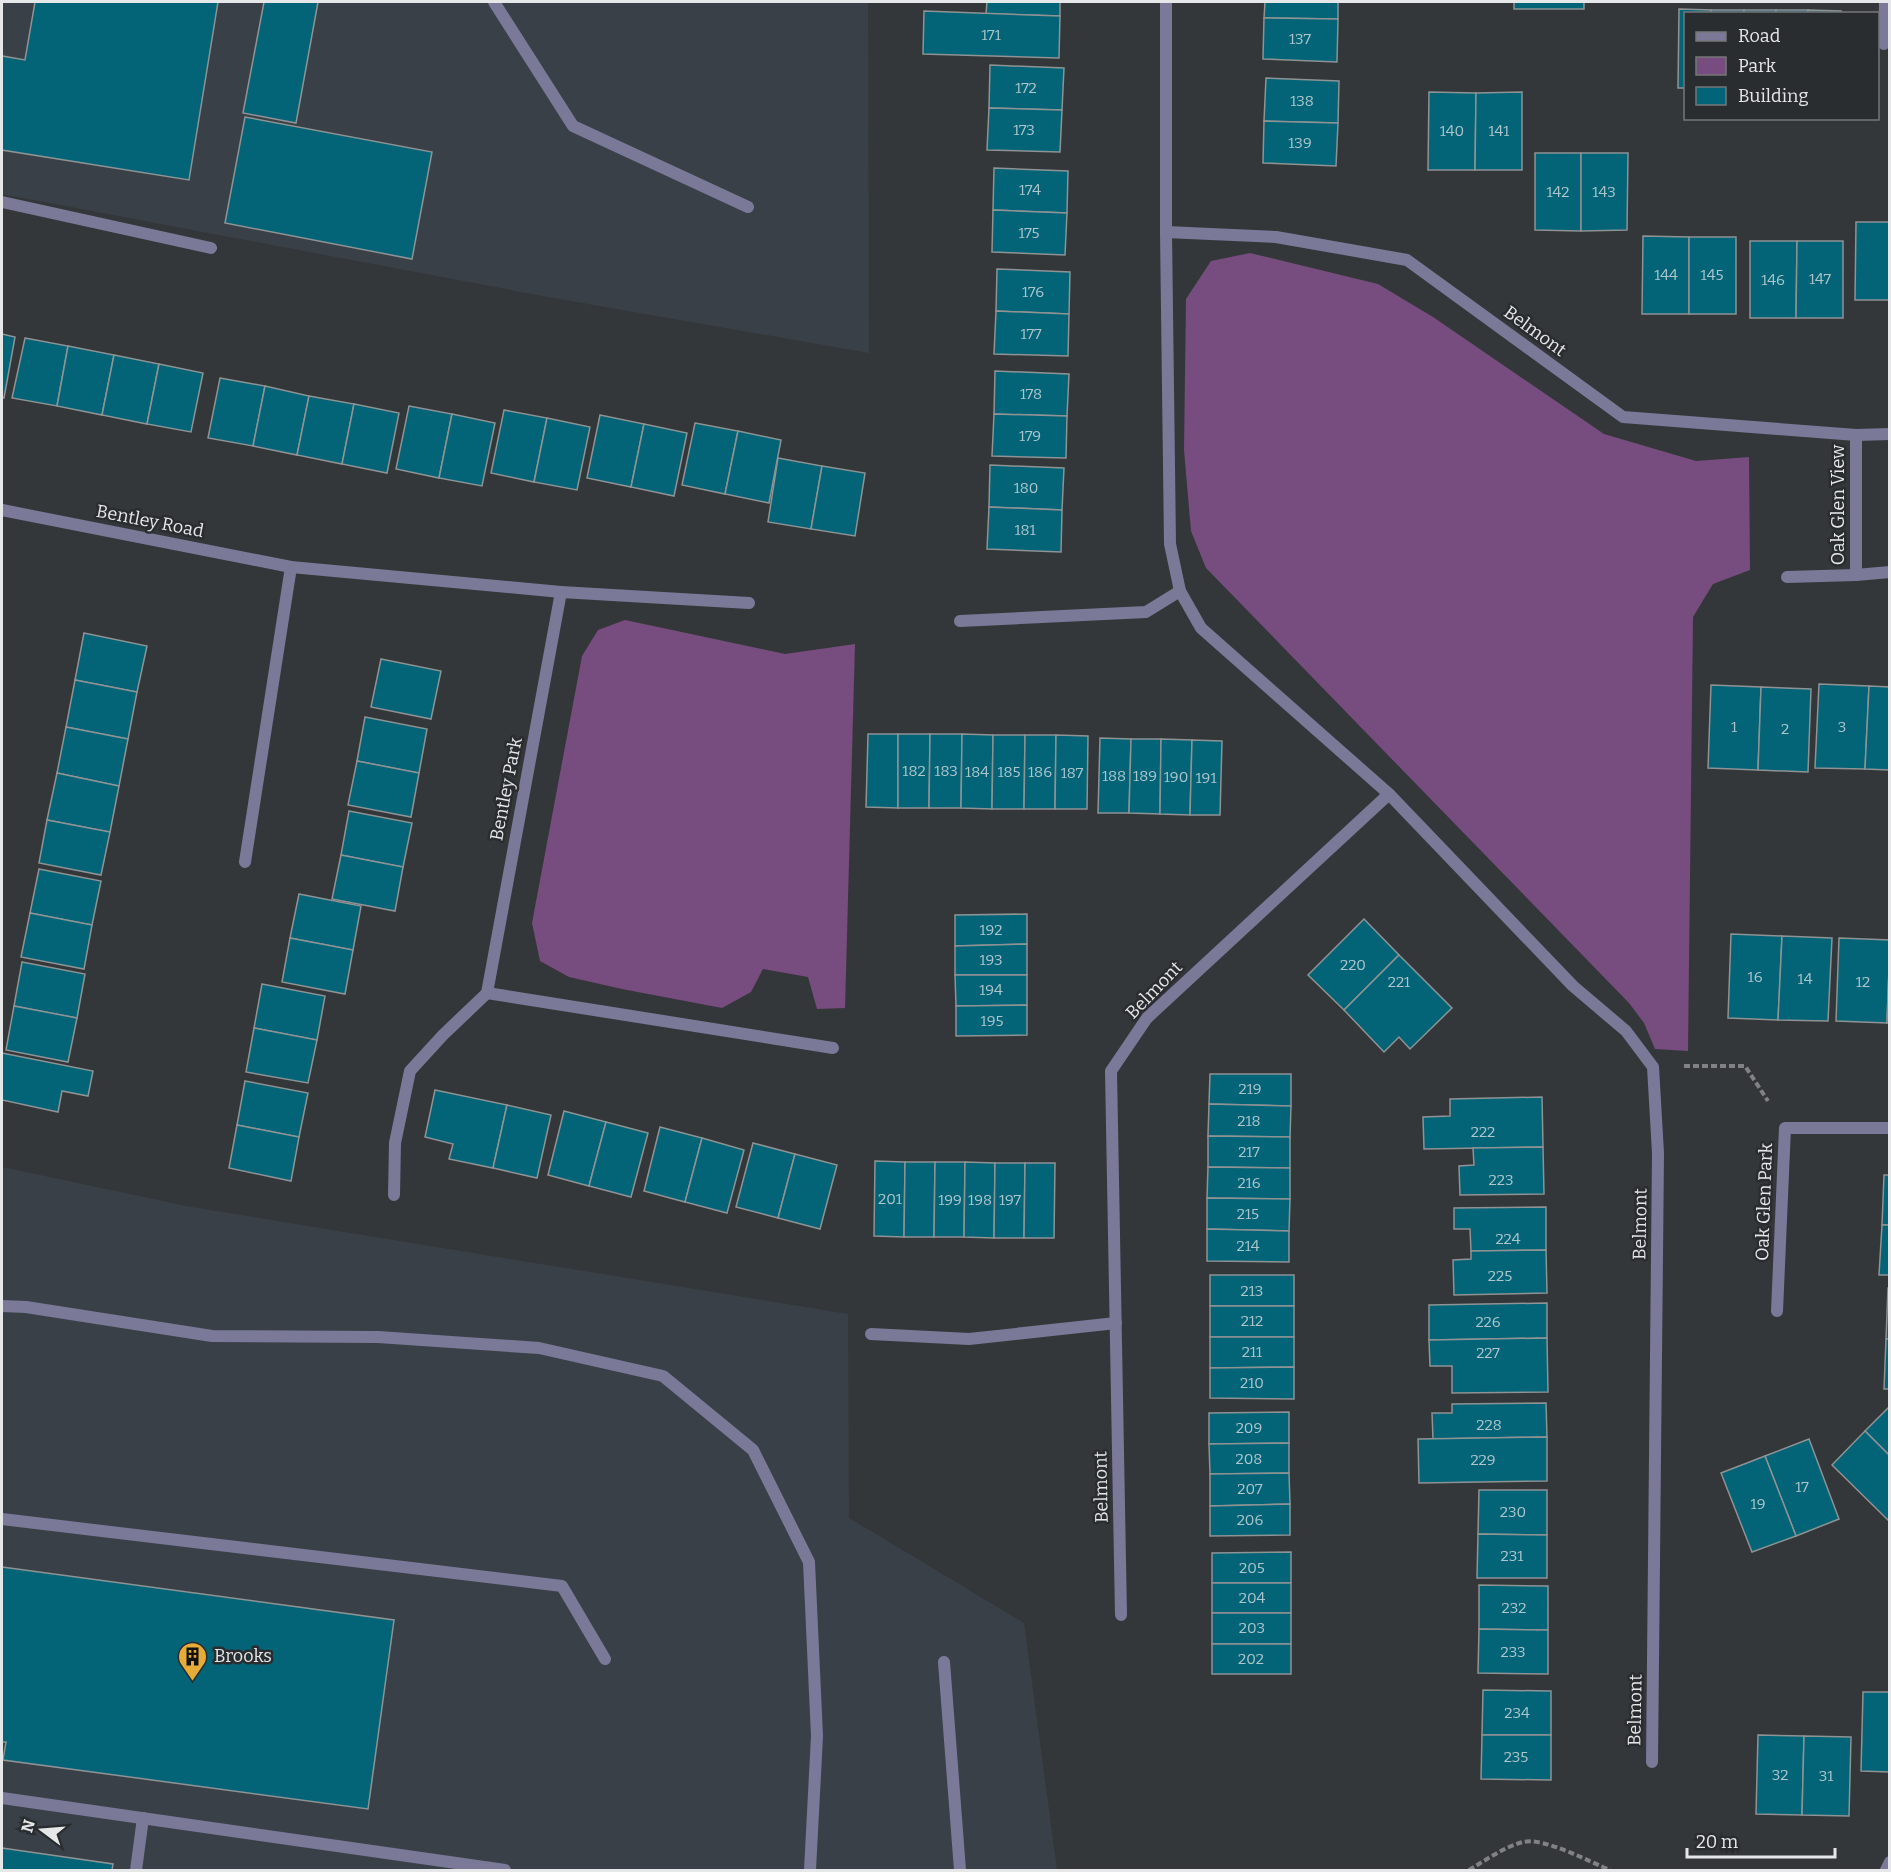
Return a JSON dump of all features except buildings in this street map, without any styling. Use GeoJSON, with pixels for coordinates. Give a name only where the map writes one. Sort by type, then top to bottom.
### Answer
{"type":"FeatureCollection","features":[{"type":"Feature","properties":{"kind":"street"},"geometry":{"type":"LineString","coordinates":[[494,2],[573,126],[748,207]]}},
{"type":"Feature","properties":{"kind":"street"},"geometry":{"type":"LineString","coordinates":[[1166,2],[1170,544],[1180,591],[1201,628],[1389,794],[1573,986],[1626,1031],[1653,1067]]}},
{"type":"Feature","properties":{"kind":"street"},"geometry":{"type":"LineString","coordinates":[[1884,44],[1885,2]]}},
{"type":"Feature","properties":{"kind":"street"},"geometry":{"type":"LineString","coordinates":[[2,202],[211,248]]}},
{"type":"Feature","properties":{"kind":"street","name":"Belmont"},"geometry":{"type":"LineString","coordinates":[[1166,232],[1276,237],[1407,260],[1623,417],[1856,435],[1890,434]]}},
{"type":"Feature","properties":{"kind":"street","name":"Oak Glen View"},"geometry":{"type":"LineString","coordinates":[[1856,435],[1856,574]]}},
{"type":"Feature","properties":{"kind":"street","name":"Bentley Road"},"geometry":{"type":"LineString","coordinates":[[2,510],[291,567]]}},
{"type":"Feature","properties":{"kind":"street"},"geometry":{"type":"LineString","coordinates":[[245,862],[291,567],[561,592],[749,603]]}},
{"type":"Feature","properties":{"kind":"street","name":"Oak Glen View"},"geometry":{"type":"LineString","coordinates":[[1786,577],[1890,572]]}},
{"type":"Feature","properties":{"kind":"street"},"geometry":{"type":"LineString","coordinates":[[960,621],[1146,612],[1180,591]]}},
{"type":"Feature","properties":{"kind":"street","name":"Bentley Park"},"geometry":{"type":"LineString","coordinates":[[487,993],[561,592]]}},
{"type":"Feature","properties":{"kind":"street","name":"Belmont"},"geometry":{"type":"LineString","coordinates":[[1121,1615],[1111,1071],[1147,1018],[1389,794]]}},
{"type":"Feature","properties":{"kind":"street"},"geometry":{"type":"LineString","coordinates":[[394,1195],[395,1143],[410,1071],[443,1035],[487,993],[833,1048]]}},
{"type":"Feature","properties":{"kind":"street","name":"Belmont"},"geometry":{"type":"LineString","coordinates":[[1652,1762],[1658,1153],[1653,1067]]}},
{"type":"Feature","properties":{"kind":"street","name":"Oak Glen Park"},"geometry":{"type":"LineString","coordinates":[[1777,1311],[1785,1128],[1890,1128]]}},
{"type":"Feature","properties":{"kind":"street"},"geometry":{"type":"LineString","coordinates":[[2,1306],[26,1307],[212,1336],[378,1337],[538,1348],[663,1376],[753,1450],[809,1562],[817,1736],[810,1870]]}},
{"type":"Feature","properties":{"kind":"street"},"geometry":{"type":"LineString","coordinates":[[871,1334],[969,1339],[1116,1323]]}},
{"type":"Feature","properties":{"kind":"street"},"geometry":{"type":"LineString","coordinates":[[2,1519],[562,1586],[605,1659]]}},
{"type":"Feature","properties":{"kind":"street"},"geometry":{"type":"LineString","coordinates":[[944,1662],[960,1870]]}},
{"type":"Feature","properties":{"kind":"street"},"geometry":{"type":"LineString","coordinates":[[2,1798],[505,1870]]}},
{"type":"Feature","properties":{"kind":"street"},"geometry":{"type":"LineString","coordinates":[[136,1870],[143,1818]]}},
{"type":"Feature","properties":{"kind":"street"},"geometry":{"type":"LineString","coordinates":[[1886,1870],[1890,1862]]}},
{"type":"Feature","properties":{"kind":"path"},"geometry":{"type":"LineString","coordinates":[[1653,1067],[1745,1066],[1785,1128]]}},
{"type":"Feature","properties":{"kind":"path"},"geometry":{"type":"LineString","coordinates":[[1469,1870],[1503,1850],[1525,1841],[1556,1846],[1610,1870]]}},
{"type":"Feature","properties":{"kind":"shaded area"},"geometry":{"type":"Polygon","coordinates":[[[2,2],[868,2],[869,353],[548,297],[2,194],[2,2]]]}},
{"type":"Feature","properties":{"kind":"shaded area"},"geometry":{"type":"Polygon","coordinates":[[[2,1167],[191,1207],[848,1314],[849,1518],[1024,1623],[1057,1870],[2,1870],[2,1167]]]}},
{"type":"Feature","properties":{"kind":"green space"},"geometry":{"type":"Polygon","coordinates":[[[1250,253],[1378,284],[1433,317],[1604,434],[1696,461],[1749,457],[1750,570],[1713,584],[1693,617],[1688,1051],[1655,1049],[1644,1023],[1629,1003],[1206,568],[1191,531],[1184,450],[1186,299],[1211,261],[1250,253]]]}},
{"type":"Feature","properties":{"kind":"green space"},"geometry":{"type":"Polygon","coordinates":[[[625,620],[785,654],[855,644],[845,1008],[817,1009],[808,977],[763,969],[751,992],[722,1008],[569,977],[540,961],[532,923],[582,656],[598,630],[625,620]]]}},
{"type":"Feature","properties":{"kind":"place","name":"Brooks"},"geometry":{"type":"Point","coordinates":[193,1682]}}]}
